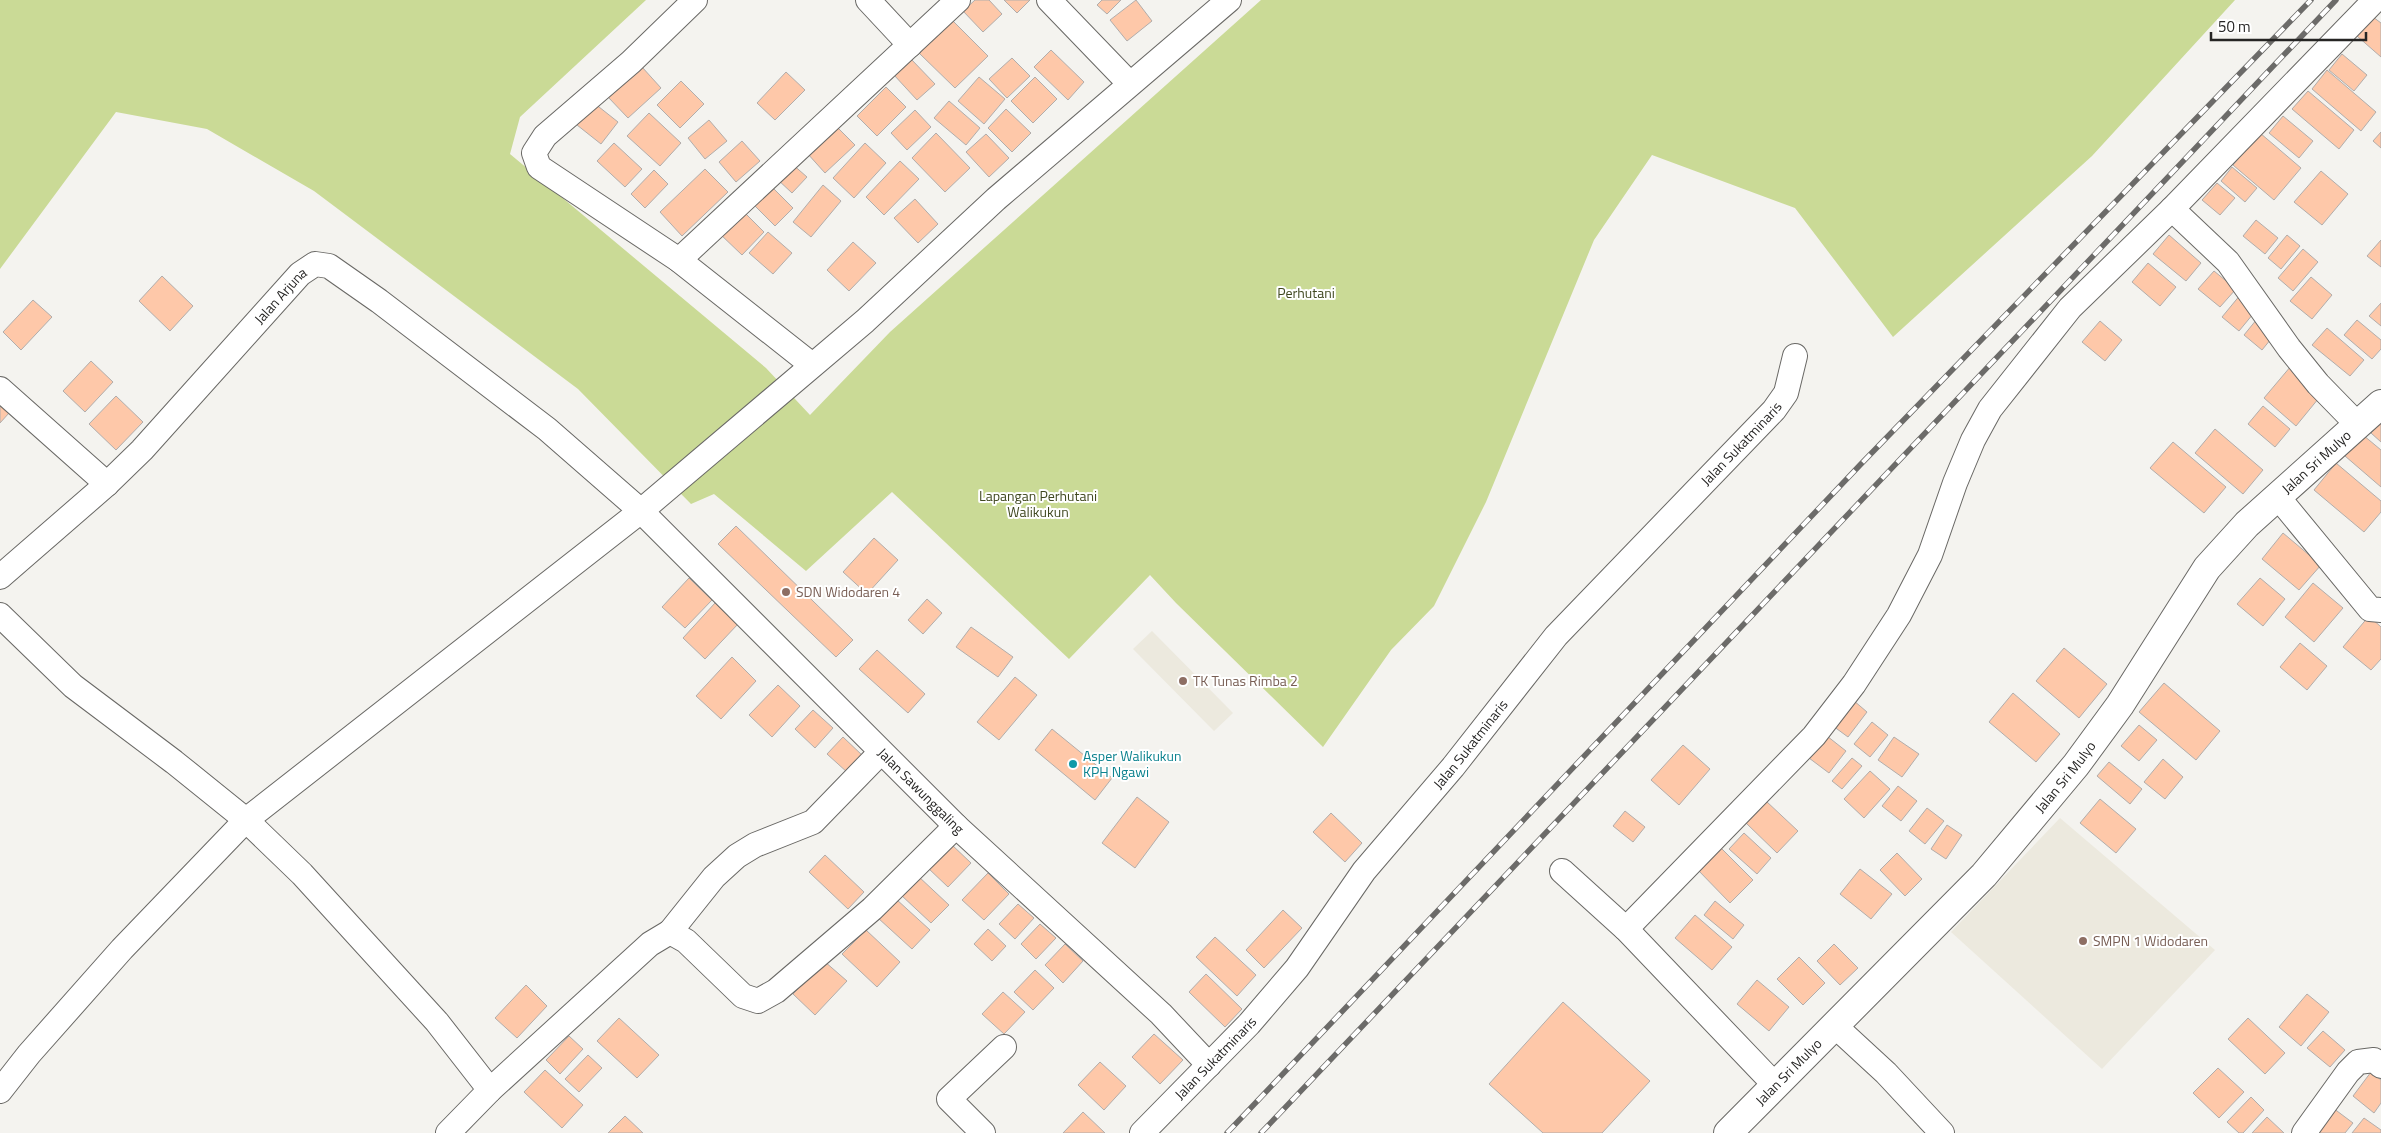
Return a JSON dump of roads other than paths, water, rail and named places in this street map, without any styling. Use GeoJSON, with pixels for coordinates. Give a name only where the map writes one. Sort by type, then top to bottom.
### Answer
{"type":"FeatureCollection","features":[{"type":"Feature","properties":{"kind":"main road","name":"Jalan Sri Mulyo"},"geometry":{"type":"LineString","coordinates":[[1728,1133],[1990,868],[2076,765],[2120,705],[2179,608],[2207,568],[2247,524],[2381,404]]}},
{"type":"Feature","properties":{"kind":"street"},"geometry":{"type":"LineString","coordinates":[[695,0],[631,62],[545,136],[534,153],[539,167],[680,260],[812,365]]}},
{"type":"Feature","properties":{"kind":"street"},"geometry":{"type":"LineString","coordinates":[[868,0],[910,45]]}},
{"type":"Feature","properties":{"kind":"street"},"geometry":{"type":"LineString","coordinates":[[680,260],[958,0]]}},
{"type":"Feature","properties":{"kind":"street"},"geometry":{"type":"LineString","coordinates":[[1049,0],[1129,83]]}},
{"type":"Feature","properties":{"kind":"street"},"geometry":{"type":"LineString","coordinates":[[0,1091],[29,1054],[116,956],[246,820],[641,510],[866,321],[996,199],[1129,83],[1229,0]]}},
{"type":"Feature","properties":{"kind":"street"},"geometry":{"type":"LineString","coordinates":[[1626,928],[1814,736],[1854,684],[1900,615],[1930,555],[1972,440],[1990,409],[2070,308],[2172,209],[2375,0]]}},
{"type":"Feature","properties":{"kind":"street"},"geometry":{"type":"LineString","coordinates":[[2172,209],[2228,262],[2289,348],[2318,384],[2357,424]]}},
{"type":"Feature","properties":{"kind":"street","name":"Jalan Arjuna"},"geometry":{"type":"LineString","coordinates":[[0,577],[107,484],[142,450],[300,274],[315,264],[329,266],[379,301],[546,429],[641,510]]}},
{"type":"Feature","properties":{"kind":"street","name":"Jalan Sukatminaris"},"geometry":{"type":"LineString","coordinates":[[1142,1133],[1249,1024],[1297,968],[1364,871],[1453,767],[1556,636],[1681,509],[1774,410],[1786,392],[1795,356]]}},
{"type":"Feature","properties":{"kind":"street"},"geometry":{"type":"LineString","coordinates":[[0,389],[107,484]]}},
{"type":"Feature","properties":{"kind":"street"},"geometry":{"type":"LineString","coordinates":[[2277,496],[2370,609],[2381,610]]}},
{"type":"Feature","properties":{"kind":"street","name":"Jalan Sawunggaling"},"geometry":{"type":"LineString","coordinates":[[641,510],[956,826],[1161,1014],[1209,1065]]}},
{"type":"Feature","properties":{"kind":"street"},"geometry":{"type":"LineString","coordinates":[[0,616],[73,686],[174,762],[246,820],[302,874],[437,1022],[490,1090]]}},
{"type":"Feature","properties":{"kind":"street"},"geometry":{"type":"LineString","coordinates":[[448,1133],[490,1090],[650,944],[670,932],[714,877],[738,856],[755,845],[813,822],[881,752]]}},
{"type":"Feature","properties":{"kind":"street"},"geometry":{"type":"LineString","coordinates":[[670,932],[686,941],[743,996],[758,1001],[776,992],[872,909],[956,826]]}},
{"type":"Feature","properties":{"kind":"street"},"geometry":{"type":"LineString","coordinates":[[1562,871],[1626,928],[1775,1085]]}},
{"type":"Feature","properties":{"kind":"street"},"geometry":{"type":"LineString","coordinates":[[1835,1026],[1886,1073],[1942,1133]]}},
{"type":"Feature","properties":{"kind":"street"},"geometry":{"type":"LineString","coordinates":[[983,1133],[949,1099],[1004,1047]]}},
{"type":"Feature","properties":{"kind":"street"},"geometry":{"type":"LineString","coordinates":[[2304,1133],[2348,1072],[2358,1062],[2374,1060],[2381,1066]]}},
{"type":"Feature","properties":{"kind":"railway"},"geometry":{"type":"LineString","coordinates":[[1227,1133],[1860,465],[2311,0]]}},
{"type":"Feature","properties":{"kind":"railway"},"geometry":{"type":"LineString","coordinates":[[1261,1133],[2336,0]]}},
{"type":"Feature","properties":{"kind":"place","name":"SDN Widodaren 4"},"geometry":{"type":"Point","coordinates":[786,592]}},
{"type":"Feature","properties":{"kind":"place","name":"TK Tunas Rimba 2"},"geometry":{"type":"Point","coordinates":[1183,681]}},
{"type":"Feature","properties":{"kind":"place","name":"Asper Walikukun KPH Ngawi"},"geometry":{"type":"Point","coordinates":[1073,764]}},
{"type":"Feature","properties":{"kind":"place","name":"SMPN 1 Widodaren"},"geometry":{"type":"Point","coordinates":[2083,941]}},
{"type":"Feature","properties":{"kind":"park label","name":"Perhutani"},"geometry":{"type":"Point","coordinates":[1306,293]}},
{"type":"Feature","properties":{"kind":"park label","name":"Lapangan Perhutani Walikukun"},"geometry":{"type":"Point","coordinates":[1038,504]}}]}
